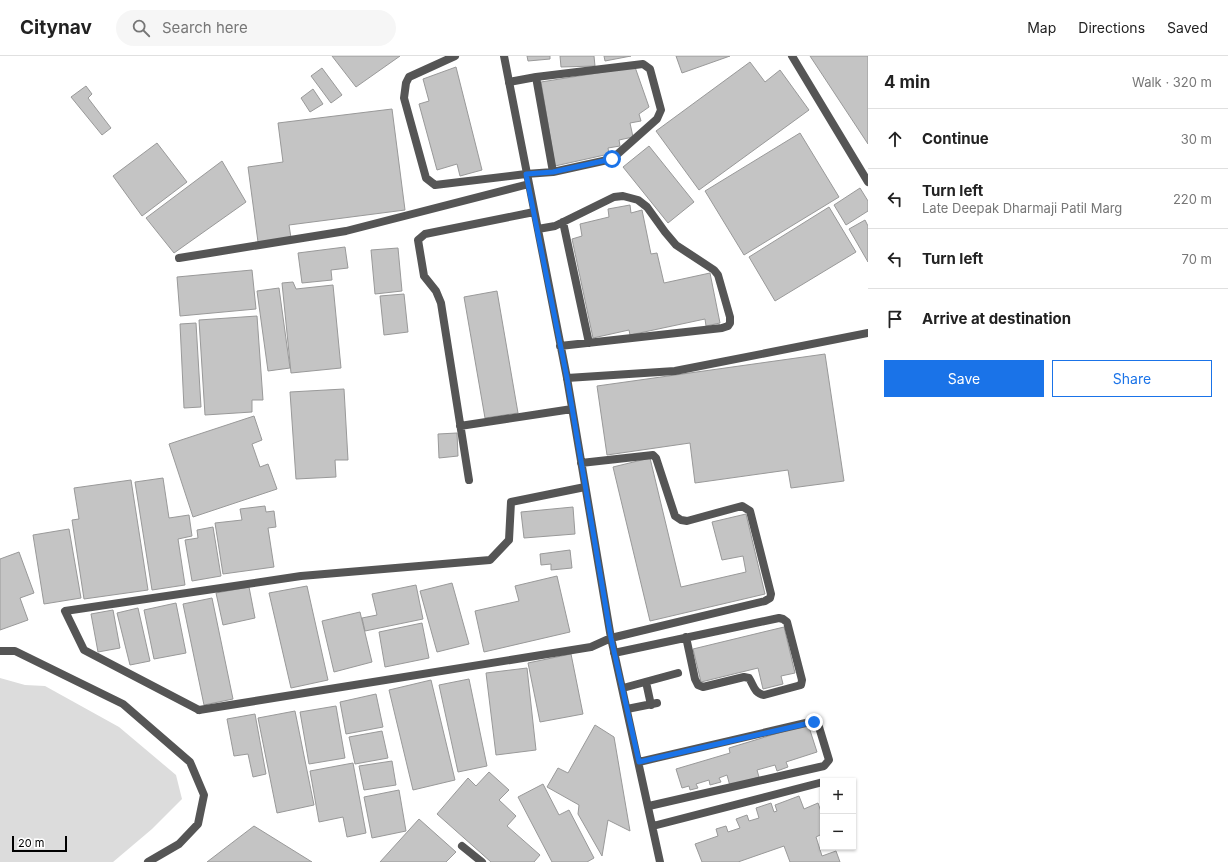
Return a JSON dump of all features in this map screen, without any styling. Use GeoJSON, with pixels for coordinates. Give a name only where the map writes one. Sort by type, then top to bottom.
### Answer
{"type":"FeatureCollection","features":[{"type":"Feature","properties":{"kind":"street"},"geometry":{"type":"LineString","coordinates":[[454,56],[409,77],[406,83],[404,98],[426,178],[435,185],[553,172],[616,157],[657,119],[661,110],[650,69],[643,64],[536,77],[509,82]]}},
{"type":"Feature","properties":{"kind":"street"},"geometry":{"type":"LineString","coordinates":[[504,56],[567,378],[614,654],[623,688],[660,862]]}},
{"type":"Feature","properties":{"kind":"street"},"geometry":{"type":"LineString","coordinates":[[792,56],[868,182]]}},
{"type":"Feature","properties":{"kind":"street"},"geometry":{"type":"LineString","coordinates":[[536,77],[553,172]]}},
{"type":"Feature","properties":{"kind":"street"},"geometry":{"type":"LineString","coordinates":[[179,258],[346,231],[529,184]]}},
{"type":"Feature","properties":{"kind":"street"},"geometry":{"type":"LineString","coordinates":[[538,229],[555,226],[614,197],[623,196],[638,200],[647,207],[676,245],[714,270],[718,275],[730,317],[730,323],[728,326],[722,328],[560,346]]}},
{"type":"Feature","properties":{"kind":"street"},"geometry":{"type":"LineString","coordinates":[[469,480],[441,303],[436,291],[424,276],[418,240],[425,234],[534,212]]}},
{"type":"Feature","properties":{"kind":"street"},"geometry":{"type":"LineString","coordinates":[[563,222],[589,343]]}},
{"type":"Feature","properties":{"kind":"street"},"geometry":{"type":"LineString","coordinates":[[567,378],[675,371],[868,333]]}},
{"type":"Feature","properties":{"kind":"street"},"geometry":{"type":"LineString","coordinates":[[460,426],[572,409]]}},
{"type":"Feature","properties":{"kind":"street"},"geometry":{"type":"LineString","coordinates":[[581,463],[653,455],[656,458],[675,516],[681,520],[687,520],[742,506],[747,508],[750,511],[771,594],[770,598],[765,601],[611,638],[591,647],[199,710],[84,650],[65,611],[301,576],[490,560],[509,540],[511,502],[585,487]]}},
{"type":"Feature","properties":{"kind":"street"},"geometry":{"type":"LineString","coordinates":[[614,654],[686,637],[783,618],[787,622],[802,680],[801,685],[764,695],[759,694],[754,690],[749,678],[744,676],[703,687],[698,685],[695,678],[686,637]]}},
{"type":"Feature","properties":{"kind":"street"},"geometry":{"type":"LineString","coordinates":[[0,651],[15,651],[123,704],[190,762],[204,795],[198,824],[179,844],[148,862]]}},
{"type":"Feature","properties":{"kind":"street"},"geometry":{"type":"LineString","coordinates":[[623,688],[678,673]]}},
{"type":"Feature","properties":{"kind":"street"},"geometry":{"type":"LineString","coordinates":[[627,709],[654,704],[646,682]]}},
{"type":"Feature","properties":{"kind":"street"},"geometry":{"type":"LineString","coordinates":[[639,762],[810,722],[814,722],[819,727],[829,760],[824,766],[649,806]]}},
{"type":"Feature","properties":{"kind":"street"},"geometry":{"type":"LineString","coordinates":[[653,826],[820,783]]}},
{"type":"Feature","properties":{"kind":"street"},"geometry":{"type":"LineString","coordinates":[[462,846],[482,862]]}},
{"type":"Feature","properties":{"kind":"shaded area"},"geometry":{"type":"Polygon","coordinates":[[[0,678],[25,685],[45,686],[119,727],[176,775],[182,799],[152,829],[113,862],[0,862],[0,678]]]}},
{"type":"Feature","properties":{"kind":"building"},"geometry":{"type":"Polygon","coordinates":[[[332,56],[400,56],[356,87],[332,56]]]}},
{"type":"Feature","properties":{"kind":"building"},"geometry":{"type":"Polygon","coordinates":[[[527,56],[550,56],[550,59],[528,61],[527,56]]]}},
{"type":"Feature","properties":{"kind":"building"},"geometry":{"type":"Polygon","coordinates":[[[560,56],[594,56],[595,66],[561,67],[560,56]]]}},
{"type":"Feature","properties":{"kind":"building"},"geometry":{"type":"Polygon","coordinates":[[[604,56],[631,56],[605,61],[604,56]]]}},
{"type":"Feature","properties":{"kind":"building"},"geometry":{"type":"Polygon","coordinates":[[[676,56],[730,56],[682,73],[676,56]]]}},
{"type":"Feature","properties":{"kind":"building"},"geometry":{"type":"Polygon","coordinates":[[[810,56],[868,56],[868,144],[810,56]]]}},
{"type":"Feature","properties":{"kind":"building"},"geometry":{"type":"Polygon","coordinates":[[[750,62],[765,82],[780,70],[809,110],[699,190],[656,131],[750,62]]]}},
{"type":"Feature","properties":{"kind":"building"},"geometry":{"type":"Polygon","coordinates":[[[456,67],[482,170],[460,176],[457,164],[437,170],[419,104],[429,101],[423,79],[456,67]]]}},
{"type":"Feature","properties":{"kind":"building"},"geometry":{"type":"Polygon","coordinates":[[[635,67],[649,107],[639,114],[641,121],[630,123],[633,137],[619,140],[620,146],[608,148],[609,154],[555,166],[541,82],[635,67]]]}},
{"type":"Feature","properties":{"kind":"building"},"geometry":{"type":"Polygon","coordinates":[[[322,68],[342,95],[331,103],[311,76],[322,68]]]}},
{"type":"Feature","properties":{"kind":"building"},"geometry":{"type":"Polygon","coordinates":[[[86,86],[92,94],[88,98],[111,128],[102,135],[71,97],[86,86]]]}},
{"type":"Feature","properties":{"kind":"building"},"geometry":{"type":"Polygon","coordinates":[[[313,89],[323,104],[310,112],[301,98],[313,89]]]}},
{"type":"Feature","properties":{"kind":"building"},"geometry":{"type":"Polygon","coordinates":[[[392,109],[405,210],[289,225],[291,238],[258,242],[248,167],[283,162],[278,123],[392,109]]]}},
{"type":"Feature","properties":{"kind":"building"},"geometry":{"type":"Polygon","coordinates":[[[800,133],[839,197],[744,255],[705,191],[800,133]]]}},
{"type":"Feature","properties":{"kind":"building"},"geometry":{"type":"Polygon","coordinates":[[[157,143],[187,182],[142,216],[113,176],[157,143]]]}},
{"type":"Feature","properties":{"kind":"building"},"geometry":{"type":"Polygon","coordinates":[[[649,146],[694,202],[668,223],[623,167],[649,146]]]}},
{"type":"Feature","properties":{"kind":"building"},"geometry":{"type":"Polygon","coordinates":[[[222,161],[246,202],[174,253],[146,218],[222,161]]]}},
{"type":"Feature","properties":{"kind":"building"},"geometry":{"type":"Polygon","coordinates":[[[860,188],[868,201],[868,211],[846,225],[834,205],[860,188]]]}},
{"type":"Feature","properties":{"kind":"building"},"geometry":{"type":"Polygon","coordinates":[[[630,205],[631,213],[642,210],[651,254],[657,253],[664,283],[710,273],[720,323],[706,326],[705,319],[630,335],[629,330],[593,338],[572,239],[582,236],[580,224],[609,217],[608,209],[630,205]]]}},
{"type":"Feature","properties":{"kind":"building"},"geometry":{"type":"Polygon","coordinates":[[[829,207],[856,252],[775,301],[749,257],[829,207]]]}},
{"type":"Feature","properties":{"kind":"building"},"geometry":{"type":"Polygon","coordinates":[[[865,220],[868,226],[868,262],[849,229],[865,220]]]}},
{"type":"Feature","properties":{"kind":"building"},"geometry":{"type":"Polygon","coordinates":[[[345,247],[348,268],[331,270],[332,280],[302,283],[298,253],[345,247]]]}},
{"type":"Feature","properties":{"kind":"building"},"geometry":{"type":"Polygon","coordinates":[[[398,248],[402,291],[375,294],[371,250],[398,248]]]}},
{"type":"Feature","properties":{"kind":"building"},"geometry":{"type":"Polygon","coordinates":[[[252,270],[256,309],[180,316],[177,277],[252,270]]]}},
{"type":"Feature","properties":{"kind":"building"},"geometry":{"type":"Polygon","coordinates":[[[293,282],[296,289],[333,285],[341,368],[291,373],[282,283],[293,282]]]}},
{"type":"Feature","properties":{"kind":"building"},"geometry":{"type":"Polygon","coordinates":[[[279,288],[290,368],[268,371],[257,291],[279,288]]]}},
{"type":"Feature","properties":{"kind":"building"},"geometry":{"type":"Polygon","coordinates":[[[497,291],[518,413],[485,418],[464,297],[497,291]]]}},
{"type":"Feature","properties":{"kind":"building"},"geometry":{"type":"Polygon","coordinates":[[[404,294],[408,332],[384,335],[380,296],[404,294]]]}},
{"type":"Feature","properties":{"kind":"building"},"geometry":{"type":"Polygon","coordinates":[[[257,316],[263,400],[252,400],[252,412],[205,415],[199,320],[257,316]]]}},
{"type":"Feature","properties":{"kind":"building"},"geometry":{"type":"Polygon","coordinates":[[[196,323],[201,407],[184,408],[180,324],[196,323]]]}},
{"type":"Feature","properties":{"kind":"building"},"geometry":{"type":"Polygon","coordinates":[[[825,354],[844,481],[791,488],[788,470],[695,483],[690,443],[607,455],[597,386],[825,354]]]}},
{"type":"Feature","properties":{"kind":"building"},"geometry":{"type":"Polygon","coordinates":[[[344,389],[348,460],[335,460],[336,477],[296,479],[290,392],[344,389]]]}},
{"type":"Feature","properties":{"kind":"building"},"geometry":{"type":"Polygon","coordinates":[[[254,416],[262,440],[252,444],[260,467],[268,464],[277,489],[193,517],[169,444],[254,416]]]}},
{"type":"Feature","properties":{"kind":"building"},"geometry":{"type":"Polygon","coordinates":[[[457,433],[458,456],[439,458],[438,434],[457,433]]]}},
{"type":"Feature","properties":{"kind":"building"},"geometry":{"type":"Polygon","coordinates":[[[650,458],[681,587],[746,572],[743,556],[722,560],[712,522],[746,514],[765,594],[650,621],[613,467],[650,458]]]}},
{"type":"Feature","properties":{"kind":"building"},"geometry":{"type":"Polygon","coordinates":[[[163,478],[169,518],[189,515],[192,536],[178,539],[185,585],[152,590],[135,482],[163,478]]]}},
{"type":"Feature","properties":{"kind":"building"},"geometry":{"type":"Polygon","coordinates":[[[131,480],[148,590],[84,599],[72,520],[79,519],[74,488],[131,480]]]}},
{"type":"Feature","properties":{"kind":"building"},"geometry":{"type":"Polygon","coordinates":[[[265,506],[266,512],[274,511],[276,527],[268,528],[274,567],[223,574],[215,523],[242,520],[240,509],[265,506]]]}},
{"type":"Feature","properties":{"kind":"building"},"geometry":{"type":"Polygon","coordinates":[[[573,507],[575,534],[524,538],[521,512],[573,507]]]}},
{"type":"Feature","properties":{"kind":"building"},"geometry":{"type":"Polygon","coordinates":[[[213,527],[221,576],[192,581],[185,540],[198,538],[197,530],[213,527]]]}},
{"type":"Feature","properties":{"kind":"building"},"geometry":{"type":"Polygon","coordinates":[[[69,529],[81,598],[44,604],[33,535],[69,529]]]}},
{"type":"Feature","properties":{"kind":"building"},"geometry":{"type":"Polygon","coordinates":[[[570,550],[572,568],[551,570],[551,564],[541,565],[540,554],[570,550]]]}},
{"type":"Feature","properties":{"kind":"building"},"geometry":{"type":"Polygon","coordinates":[[[19,552],[34,593],[20,598],[28,620],[0,630],[0,559],[19,552]]]}},
{"type":"Feature","properties":{"kind":"building"},"geometry":{"type":"Polygon","coordinates":[[[557,576],[570,632],[484,652],[475,611],[519,601],[515,586],[557,576]]]}},
{"type":"Feature","properties":{"kind":"building"},"geometry":{"type":"Polygon","coordinates":[[[452,583],[469,644],[437,652],[420,591],[452,583]]]}},
{"type":"Feature","properties":{"kind":"building"},"geometry":{"type":"Polygon","coordinates":[[[416,585],[423,619],[365,631],[362,618],[377,615],[372,594],[416,585]]]}},
{"type":"Feature","properties":{"kind":"building"},"geometry":{"type":"Polygon","coordinates":[[[307,586],[328,680],[291,688],[269,593],[307,586]]]}},
{"type":"Feature","properties":{"kind":"building"},"geometry":{"type":"Polygon","coordinates":[[[249,587],[255,618],[223,625],[216,593],[249,587]]]}},
{"type":"Feature","properties":{"kind":"building"},"geometry":{"type":"Polygon","coordinates":[[[212,598],[233,699],[204,705],[183,604],[212,598]]]}},
{"type":"Feature","properties":{"kind":"building"},"geometry":{"type":"Polygon","coordinates":[[[176,603],[186,653],[154,659],[144,610],[176,603]]]}},
{"type":"Feature","properties":{"kind":"building"},"geometry":{"type":"Polygon","coordinates":[[[138,608],[150,661],[130,665],[117,613],[138,608]]]}},
{"type":"Feature","properties":{"kind":"building"},"geometry":{"type":"Polygon","coordinates":[[[113,610],[120,648],[98,652],[91,614],[113,610]]]}},
{"type":"Feature","properties":{"kind":"building"},"geometry":{"type":"Polygon","coordinates":[[[360,612],[372,662],[334,672],[322,621],[360,612]]]}},
{"type":"Feature","properties":{"kind":"building"},"geometry":{"type":"Polygon","coordinates":[[[422,623],[429,658],[385,667],[379,632],[422,623]]]}},
{"type":"Feature","properties":{"kind":"building"},"geometry":{"type":"Polygon","coordinates":[[[784,627],[795,673],[781,676],[783,684],[763,689],[758,668],[701,682],[693,649],[784,627]]]}},
{"type":"Feature","properties":{"kind":"building"},"geometry":{"type":"Polygon","coordinates":[[[571,654],[583,714],[540,722],[528,663],[571,654]]]}},
{"type":"Feature","properties":{"kind":"building"},"geometry":{"type":"Polygon","coordinates":[[[527,668],[536,750],[496,755],[486,673],[527,668]]]}},
{"type":"Feature","properties":{"kind":"building"},"geometry":{"type":"Polygon","coordinates":[[[469,679],[487,766],[458,772],[439,685],[469,679]]]}},
{"type":"Feature","properties":{"kind":"building"},"geometry":{"type":"Polygon","coordinates":[[[431,680],[455,780],[413,790],[389,690],[431,680]]]}},
{"type":"Feature","properties":{"kind":"building"},"geometry":{"type":"Polygon","coordinates":[[[376,694],[383,727],[346,734],[340,702],[376,694]]]}},
{"type":"Feature","properties":{"kind":"building"},"geometry":{"type":"Polygon","coordinates":[[[336,706],[345,758],[309,764],[300,712],[336,706]]]}},
{"type":"Feature","properties":{"kind":"building"},"geometry":{"type":"Polygon","coordinates":[[[295,711],[314,805],[277,813],[258,718],[295,711]]]}},
{"type":"Feature","properties":{"kind":"building"},"geometry":{"type":"Polygon","coordinates":[[[255,714],[266,774],[253,777],[248,754],[234,756],[227,719],[255,714]]]}},
{"type":"Feature","properties":{"kind":"building"},"geometry":{"type":"Polygon","coordinates":[[[808,724],[817,752],[786,762],[788,767],[777,771],[775,765],[757,770],[759,777],[730,786],[727,775],[719,778],[721,782],[710,785],[709,780],[696,784],[698,788],[690,790],[689,786],[682,788],[676,769],[730,753],[729,748],[808,724]]]}},
{"type":"Feature","properties":{"kind":"building"},"geometry":{"type":"Polygon","coordinates":[[[595,725],[614,737],[630,831],[608,820],[602,856],[578,814],[579,805],[547,787],[558,768],[568,773],[595,725]]]}},
{"type":"Feature","properties":{"kind":"building"},"geometry":{"type":"Polygon","coordinates":[[[382,731],[388,758],[355,764],[349,737],[382,731]]]}},
{"type":"Feature","properties":{"kind":"building"},"geometry":{"type":"Polygon","coordinates":[[[392,761],[396,785],[364,790],[359,766],[392,761]]]}},
{"type":"Feature","properties":{"kind":"building"},"geometry":{"type":"Polygon","coordinates":[[[353,763],[366,833],[347,837],[343,817],[319,822],[310,771],[353,763]]]}},
{"type":"Feature","properties":{"kind":"building"},"geometry":{"type":"Polygon","coordinates":[[[489,772],[509,790],[499,800],[516,816],[507,826],[540,855],[534,862],[491,862],[437,814],[468,778],[476,786],[489,772]]]}},
{"type":"Feature","properties":{"kind":"building"},"geometry":{"type":"Polygon","coordinates":[[[543,784],[559,815],[569,810],[594,858],[587,862],[552,862],[518,797],[543,784]]]}},
{"type":"Feature","properties":{"kind":"building"},"geometry":{"type":"Polygon","coordinates":[[[399,790],[406,831],[372,838],[364,797],[399,790]]]}},
{"type":"Feature","properties":{"kind":"building"},"geometry":{"type":"Polygon","coordinates":[[[799,796],[804,809],[818,803],[820,809],[820,835],[816,837],[822,856],[836,851],[840,862],[790,862],[784,846],[738,862],[702,862],[695,844],[718,836],[716,829],[726,826],[728,832],[740,828],[736,819],[747,815],[749,821],[759,818],[756,808],[771,803],[774,812],[777,811],[775,805],[799,796]]]}},
{"type":"Feature","properties":{"kind":"building"},"geometry":{"type":"Polygon","coordinates":[[[419,819],[456,852],[446,862],[380,862],[419,819]]]}},
{"type":"Feature","properties":{"kind":"building"},"geometry":{"type":"Polygon","coordinates":[[[254,826],[312,862],[207,862],[254,826]]]}},
{"type":"Feature","properties":{"kind":"route"},"geometry":{"type":"LineString","coordinates":[[612,159],[553,172],[526,174],[567,378],[614,654],[639,762],[814,722]]}}]}
